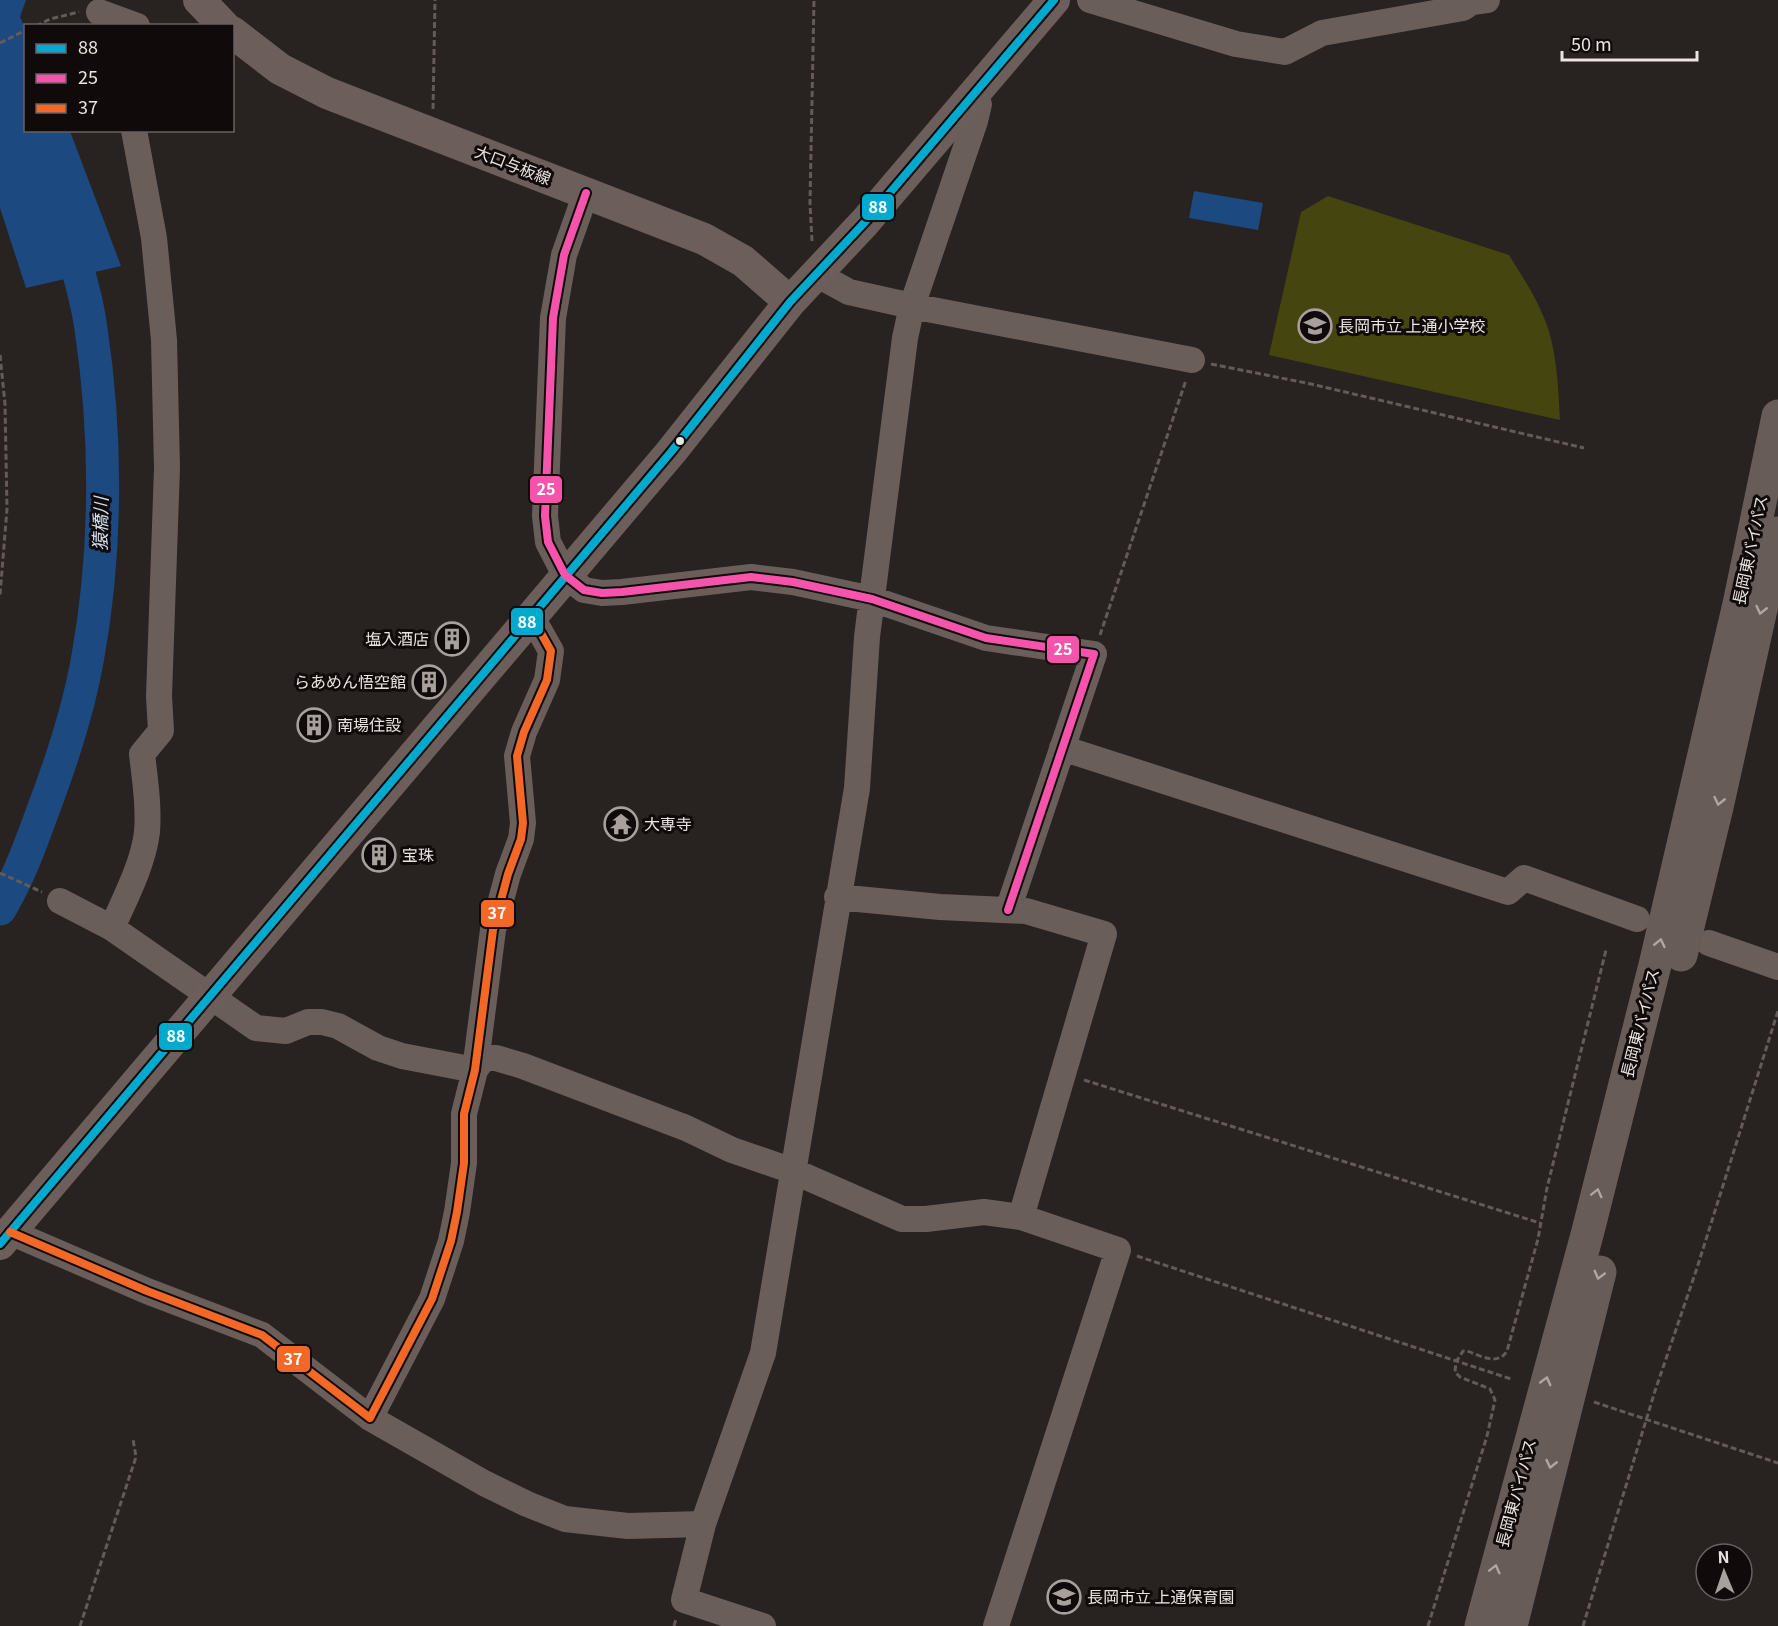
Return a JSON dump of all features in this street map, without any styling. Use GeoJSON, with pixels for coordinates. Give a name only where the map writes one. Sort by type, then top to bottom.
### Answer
{"type":"FeatureCollection","features":[{"type":"Feature","properties":{"kind":"highway","name":"長岡東バイパス"},"geometry":{"type":"LineString","coordinates":[[1481,1626],[1588,1231],[1655,965],[1731,638],[1778,416]]}},
{"type":"Feature","properties":{"kind":"highway","name":"長岡東バイパス"},"geometry":{"type":"LineString","coordinates":[[1511,1626],[1715,818],[1778,532]]}},
{"type":"Feature","properties":{"kind":"main road"},"geometry":{"type":"LineString","coordinates":[[5,1238],[671,452],[790,302],[865,222],[1054,0]]}},
{"type":"Feature","properties":{"kind":"main road","name":"大口与板線"},"geometry":{"type":"LineString","coordinates":[[234,34],[280,69],[327,93],[704,239],[743,261],[790,302]]}},
{"type":"Feature","properties":{"kind":"street"},"geometry":{"type":"LineString","coordinates":[[1090,0],[1236,44],[1285,52],[1322,33],[1464,8],[1474,2]]}},
{"type":"Feature","properties":{"kind":"street"},"geometry":{"type":"LineString","coordinates":[[101,19],[127,24]]}},
{"type":"Feature","properties":{"kind":"street"},"geometry":{"type":"LineString","coordinates":[[763,1626],[684,1600],[703,1524],[763,1353],[837,897],[857,788],[861,701],[905,338],[912,306],[975,121],[979,104],[973,97]]}},
{"type":"Feature","properties":{"kind":"street"},"geometry":{"type":"LineString","coordinates":[[112,928],[136,872],[147,834],[148,807],[142,754],[161,731],[159,696],[167,468],[164,340],[154,238],[134,132]]}},
{"type":"Feature","properties":{"kind":"street"},"geometry":{"type":"LineString","coordinates":[[586,193],[564,255],[553,318],[544,516],[548,542],[566,576],[584,590],[602,593],[677,587],[751,577],[793,582],[872,599],[986,638],[1094,654],[1008,910]]}},
{"type":"Feature","properties":{"kind":"street"},"geometry":{"type":"LineString","coordinates":[[816,274],[849,292],[1192,360]]}},
{"type":"Feature","properties":{"kind":"street"},"geometry":{"type":"LineString","coordinates":[[370,1418],[432,1299],[444,1266],[457,1212],[464,1163],[464,1114],[475,1071],[493,930],[508,874],[521,839],[523,823],[517,756],[524,732],[547,680],[551,651],[532,617]]}},
{"type":"Feature","properties":{"kind":"street"},"geometry":{"type":"LineString","coordinates":[[1062,748],[1508,892],[1524,878],[1637,919]]}},
{"type":"Feature","properties":{"kind":"street"},"geometry":{"type":"LineString","coordinates":[[837,897],[940,907],[1026,911],[1104,934],[1021,1217]]}},
{"type":"Feature","properties":{"kind":"street"},"geometry":{"type":"LineString","coordinates":[[60,901],[112,928],[256,1028],[286,1031],[308,1022],[322,1022],[338,1026],[378,1048],[402,1056],[475,1071]]}},
{"type":"Feature","properties":{"kind":"street"},"geometry":{"type":"LineString","coordinates":[[1709,943],[1778,967]]}},
{"type":"Feature","properties":{"kind":"street"},"geometry":{"type":"LineString","coordinates":[[475,1071],[483,1058],[496,1058],[523,1066],[686,1128],[732,1150],[793,1171],[902,1219],[926,1219],[984,1212],[1021,1217],[1118,1250],[996,1626]]}},
{"type":"Feature","properties":{"kind":"street"},"geometry":{"type":"LineString","coordinates":[[5,1238],[262,1335],[370,1418],[484,1483],[527,1504],[565,1519],[628,1526],[703,1524]]}},
{"type":"Feature","properties":{"kind":"path"},"geometry":{"type":"LineString","coordinates":[[432,134],[435,0]]}},
{"type":"Feature","properties":{"kind":"path"},"geometry":{"type":"LineString","coordinates":[[814,0],[810,203],[812,254],[816,274]]}},
{"type":"Feature","properties":{"kind":"path"},"geometry":{"type":"LineString","coordinates":[[40,24],[76,12],[101,19]]}},
{"type":"Feature","properties":{"kind":"path"},"geometry":{"type":"LineString","coordinates":[[0,43],[24,31]]}},
{"type":"Feature","properties":{"kind":"path"},"geometry":{"type":"LineString","coordinates":[[0,355],[5,404],[8,509],[0,595]]}},
{"type":"Feature","properties":{"kind":"path"},"geometry":{"type":"LineString","coordinates":[[1094,654],[1192,360],[1311,384],[1584,448]]}},
{"type":"Feature","properties":{"kind":"path"},"geometry":{"type":"LineString","coordinates":[[0,449],[6,449]]}},
{"type":"Feature","properties":{"kind":"path"},"geometry":{"type":"LineString","coordinates":[[0,873],[60,901]]}},
{"type":"Feature","properties":{"kind":"path"},"geometry":{"type":"LineString","coordinates":[[1428,1626],[1487,1436],[1495,1400],[1490,1389],[1460,1377],[1455,1372],[1456,1362],[1462,1352],[1467,1351],[1495,1360],[1504,1357],[1508,1351],[1606,950]]}},
{"type":"Feature","properties":{"kind":"path"},"geometry":{"type":"LineString","coordinates":[[1583,1626],[1778,1011]]}},
{"type":"Feature","properties":{"kind":"path"},"geometry":{"type":"LineString","coordinates":[[1062,1073],[1540,1224]]}},
{"type":"Feature","properties":{"kind":"path"},"geometry":{"type":"LineString","coordinates":[[1118,1250],[1511,1379]]}},
{"type":"Feature","properties":{"kind":"path"},"geometry":{"type":"LineString","coordinates":[[1589,1400],[1778,1463]]}},
{"type":"Feature","properties":{"kind":"path"},"geometry":{"type":"LineString","coordinates":[[80,1626],[136,1457],[133,1439]]}},
{"type":"Feature","properties":{"kind":"shaded area"},"geometry":{"type":"Polygon","coordinates":[[[1328,196],[1509,255],[1538,304],[1546,324],[1556,364],[1560,420],[1269,355],[1301,212],[1328,196]]]}},
{"type":"Feature","properties":{"kind":"water"},"geometry":{"type":"Polygon","coordinates":[[[0,0],[26,0],[20,17],[24,26],[24,132],[70,132],[121,266],[26,288],[0,208],[0,0]]]}},
{"type":"Feature","properties":{"kind":"water"},"geometry":{"type":"Polygon","coordinates":[[[1194,191],[1263,203],[1258,230],[1189,218],[1194,191]]]}},
{"type":"Feature","properties":{"kind":"waterway","name":"猿橋川"},"geometry":{"type":"LineString","coordinates":[[0,909],[28,850],[69,736],[88,656],[99,575],[103,493],[100,410],[87,305],[67,232]]}},
{"type":"Feature","properties":{"kind":"transit line","name":"88"},"geometry":{"type":"LineString","coordinates":[[0,1244],[671,452],[790,302],[865,222],[1054,0]]}},
{"type":"Feature","properties":{"kind":"transit line","name":"25"},"geometry":{"type":"LineString","coordinates":[[586,193],[564,255],[553,318],[545,516],[548,542],[565,575],[584,590],[602,593],[751,577],[793,582],[872,599],[986,638],[1094,654],[1008,910]]}},
{"type":"Feature","properties":{"kind":"transit line","name":"37"},"geometry":{"type":"LineString","coordinates":[[10,1232],[147,1291],[262,1335],[370,1418],[432,1299],[451,1241],[457,1212],[464,1163],[464,1114],[475,1070],[493,930],[508,874],[521,839],[523,823],[517,756],[524,732],[547,680],[551,651],[532,617]]}},
{"type":"Feature","properties":{"kind":"place","name":"長岡市立 上通小学校"},"geometry":{"type":"Point","coordinates":[1315,326]}},
{"type":"Feature","properties":{"kind":"place","name":"塩入酒店"},"geometry":{"type":"Point","coordinates":[452,639]}},
{"type":"Feature","properties":{"kind":"place","name":"らあめん悟空館"},"geometry":{"type":"Point","coordinates":[429,682]}},
{"type":"Feature","properties":{"kind":"place","name":"南場住設"},"geometry":{"type":"Point","coordinates":[314,725]}},
{"type":"Feature","properties":{"kind":"place","name":"大専寺"},"geometry":{"type":"Point","coordinates":[621,824]}},
{"type":"Feature","properties":{"kind":"place","name":"宝珠"},"geometry":{"type":"Point","coordinates":[379,855]}},
{"type":"Feature","properties":{"kind":"place","name":"長岡市立 上通保育園"},"geometry":{"type":"Point","coordinates":[1064,1597]}}]}
